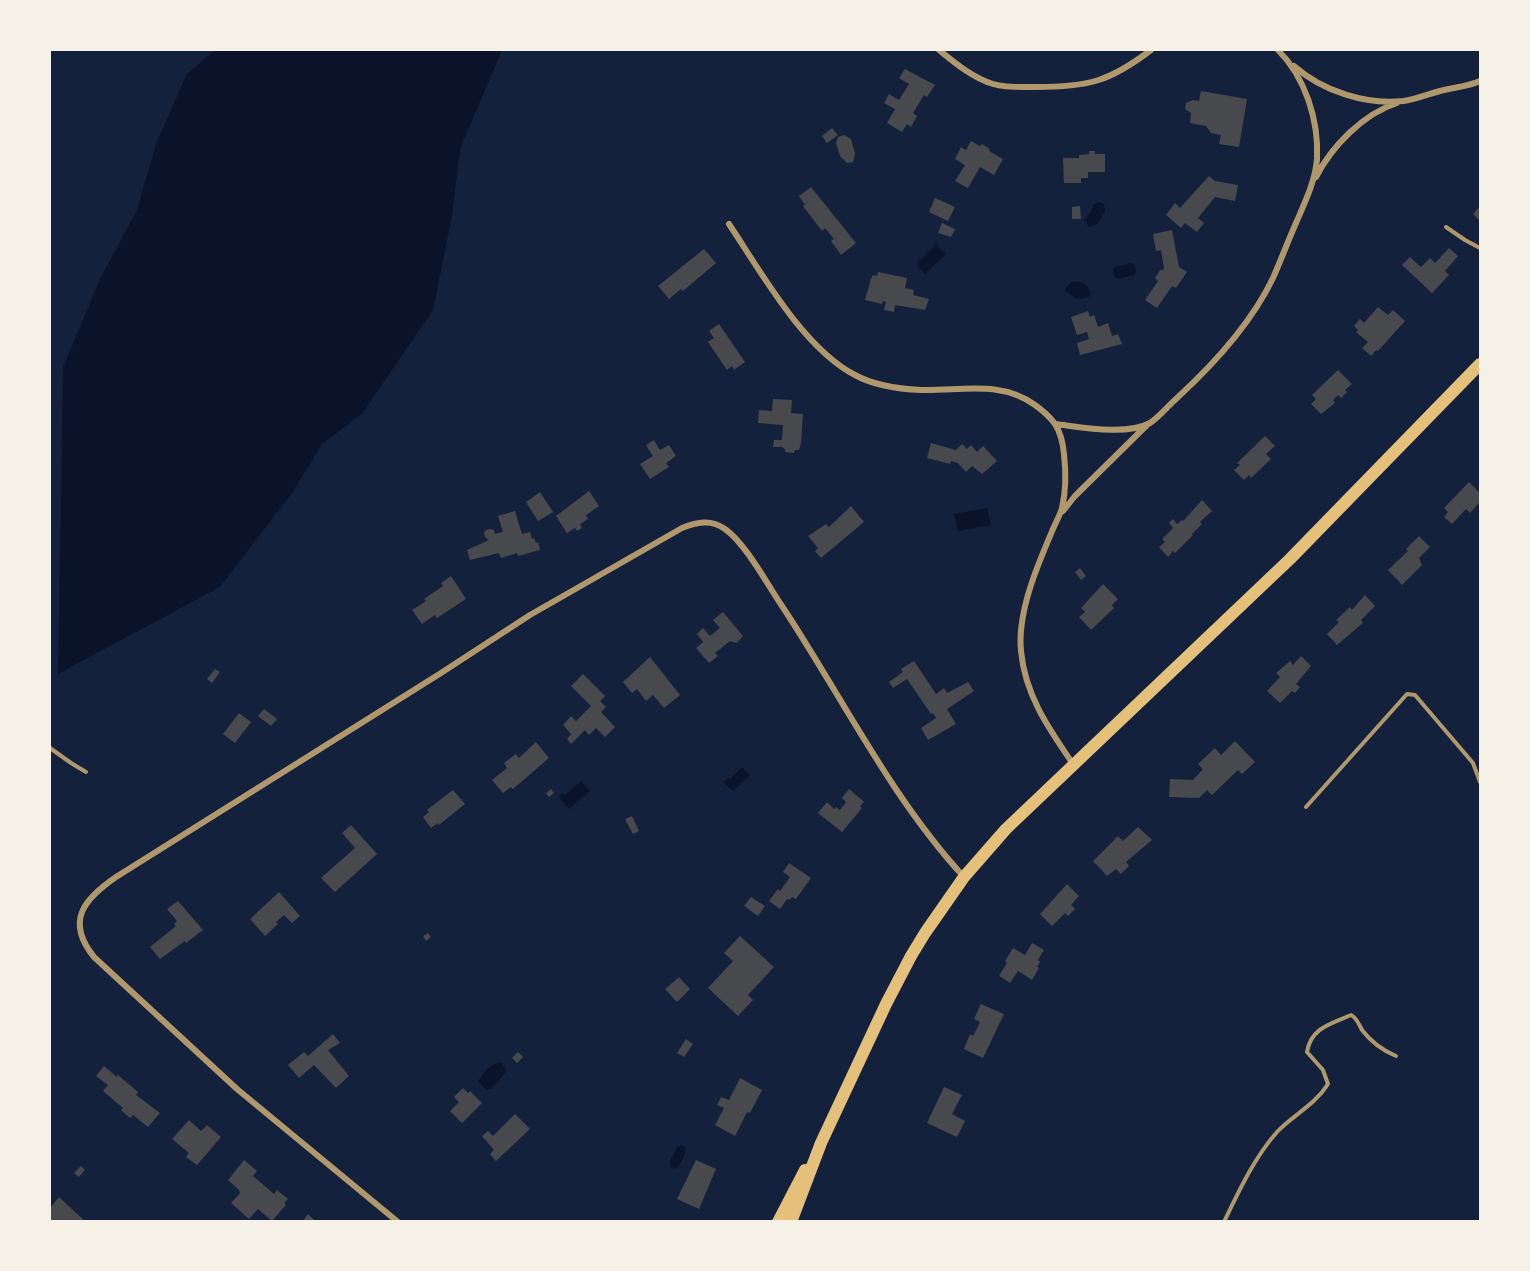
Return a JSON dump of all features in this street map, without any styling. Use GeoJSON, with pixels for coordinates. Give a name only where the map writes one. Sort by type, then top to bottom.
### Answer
{"type":"FeatureCollection","features":[{"type":"Feature","properties":{"kind":"main road"},"geometry":{"type":"LineString","coordinates":[[791,1221],[821,1143],[886,1004],[911,956],[937,914],[964,877],[1006,830],[1073,764],[1290,559],[1480,364]]}},
{"type":"Feature","properties":{"kind":"main road"},"geometry":{"type":"LineString","coordinates":[[778,1221],[821,1143]]}},
{"type":"Feature","properties":{"kind":"street"},"geometry":{"type":"LineString","coordinates":[[939,50],[971,74],[994,84],[1044,87],[1085,85],[1103,80],[1123,70],[1151,50]]}},
{"type":"Feature","properties":{"kind":"street"},"geometry":{"type":"LineString","coordinates":[[1279,50],[1307,76],[1335,91],[1365,98],[1404,100]]}},
{"type":"Feature","properties":{"kind":"street"},"geometry":{"type":"LineString","coordinates":[[1287,59],[1304,87],[1312,116],[1317,152],[1312,184]]}},
{"type":"Feature","properties":{"kind":"street"},"geometry":{"type":"LineString","coordinates":[[1059,516],[1075,496],[1207,369],[1232,341],[1273,278],[1312,184],[1329,154],[1346,137],[1381,110],[1404,100],[1479,82]]}},
{"type":"Feature","properties":{"kind":"street"},"geometry":{"type":"LineString","coordinates":[[729,224],[788,310],[820,349],[845,369],[864,379],[894,387],[920,390],[983,389],[1012,393],[1033,404],[1055,424],[1063,445],[1066,470],[1064,497],[1026,605],[1022,625],[1021,651],[1029,687],[1039,712],[1073,764]]}},
{"type":"Feature","properties":{"kind":"street"},"geometry":{"type":"LineString","coordinates":[[1055,424],[1095,429],[1120,429],[1150,423]]}},
{"type":"Feature","properties":{"kind":"street"},"geometry":{"type":"LineString","coordinates":[[398,1221],[237,1089],[94,957],[83,942],[79,922],[89,899],[116,877],[531,615],[682,528],[706,522],[723,528],[741,545],[916,816],[964,877]]}},
{"type":"Feature","properties":{"kind":"lane"},"geometry":{"type":"LineString","coordinates":[[1446,227],[1480,248]]}},
{"type":"Feature","properties":{"kind":"lane"},"geometry":{"type":"LineString","coordinates":[[1305,807],[1407,694],[1415,695],[1473,763],[1480,782]]}},
{"type":"Feature","properties":{"kind":"lane"},"geometry":{"type":"LineString","coordinates":[[50,748],[86,771]]}},
{"type":"Feature","properties":{"kind":"lane"},"geometry":{"type":"LineString","coordinates":[[1224,1221],[1250,1170],[1276,1134],[1320,1097],[1328,1084],[1323,1070],[1307,1052],[1309,1040],[1321,1028],[1351,1015],[1356,1018],[1361,1029],[1373,1043],[1396,1056]]}},
{"type":"Feature","properties":{"kind":"water"},"geometry":{"type":"Polygon","coordinates":[[[215,50],[502,50],[460,149],[452,216],[433,310],[362,414],[322,444],[292,493],[220,587],[58,674],[63,367],[101,277],[137,210],[157,141],[187,74],[215,50]]]}},
{"type":"Feature","properties":{"kind":"water"},"geometry":{"type":"Polygon","coordinates":[[[1099,202],[1104,204],[1105,212],[1097,224],[1089,227],[1084,220],[1092,211],[1093,205],[1099,202]]]}},
{"type":"Feature","properties":{"kind":"water"},"geometry":{"type":"Polygon","coordinates":[[[936,244],[946,254],[925,274],[916,264],[936,244]]]}},
{"type":"Feature","properties":{"kind":"water"},"geometry":{"type":"Polygon","coordinates":[[[1131,263],[1135,265],[1134,275],[1118,279],[1115,277],[1113,270],[1115,267],[1131,263]]]}},
{"type":"Feature","properties":{"kind":"water"},"geometry":{"type":"Polygon","coordinates":[[[1071,282],[1080,282],[1085,285],[1091,292],[1089,297],[1076,298],[1070,294],[1065,289],[1071,282]]]}},
{"type":"Feature","properties":{"kind":"water"},"geometry":{"type":"Polygon","coordinates":[[[987,508],[991,525],[958,531],[954,514],[987,508]]]}},
{"type":"Feature","properties":{"kind":"water"},"geometry":{"type":"Polygon","coordinates":[[[742,767],[750,775],[733,791],[723,782],[730,779],[742,767]]]}},
{"type":"Feature","properties":{"kind":"water"},"geometry":{"type":"Polygon","coordinates":[[[581,781],[590,791],[569,809],[558,796],[563,793],[565,795],[581,781]]]}},
{"type":"Feature","properties":{"kind":"water"},"geometry":{"type":"Polygon","coordinates":[[[500,1062],[507,1071],[492,1088],[486,1090],[478,1081],[489,1067],[500,1062]]]}},
{"type":"Feature","properties":{"kind":"water"},"geometry":{"type":"Polygon","coordinates":[[[681,1145],[686,1151],[679,1166],[675,1169],[670,1167],[670,1161],[677,1147],[681,1145]]]}},
{"type":"Feature","properties":{"kind":"building"},"geometry":{"type":"Polygon","coordinates":[[[905,69],[935,85],[927,97],[924,95],[913,113],[917,116],[911,127],[907,124],[902,132],[887,123],[895,109],[884,103],[889,94],[899,100],[909,84],[899,78],[905,69]]]}},
{"type":"Feature","properties":{"kind":"building"},"geometry":{"type":"Polygon","coordinates":[[[1201,91],[1247,99],[1239,147],[1219,144],[1221,135],[1211,133],[1206,126],[1190,123],[1191,113],[1185,109],[1186,103],[1193,100],[1199,101],[1201,91]]]}},
{"type":"Feature","properties":{"kind":"building"},"geometry":{"type":"Polygon","coordinates":[[[832,128],[838,135],[827,143],[822,136],[832,128]]]}},
{"type":"Feature","properties":{"kind":"building"},"geometry":{"type":"Polygon","coordinates":[[[844,135],[851,139],[855,154],[853,162],[847,163],[840,156],[836,143],[838,137],[844,135]]]}},
{"type":"Feature","properties":{"kind":"building"},"geometry":{"type":"Polygon","coordinates":[[[971,141],[980,146],[982,144],[1003,159],[994,175],[980,167],[968,188],[955,181],[965,165],[955,159],[961,147],[966,150],[971,141]]]}},
{"type":"Feature","properties":{"kind":"building"},"geometry":{"type":"Polygon","coordinates":[[[1089,151],[1095,151],[1095,154],[1105,154],[1105,172],[1088,172],[1088,178],[1081,178],[1081,183],[1064,183],[1063,158],[1079,158],[1079,155],[1089,154],[1089,151]]]}},
{"type":"Feature","properties":{"kind":"building"},"geometry":{"type":"Polygon","coordinates":[[[1209,176],[1215,181],[1238,185],[1235,201],[1215,197],[1198,218],[1204,223],[1197,232],[1185,223],[1181,228],[1166,215],[1175,203],[1180,208],[1209,176]]]}},
{"type":"Feature","properties":{"kind":"building"},"geometry":{"type":"Polygon","coordinates":[[[811,187],[856,243],[841,255],[831,241],[834,239],[825,228],[822,231],[803,206],[805,205],[799,196],[811,187]]]}},
{"type":"Feature","properties":{"kind":"building"},"geometry":{"type":"Polygon","coordinates":[[[935,198],[955,207],[948,221],[929,212],[935,198]]]}},
{"type":"Feature","properties":{"kind":"building"},"geometry":{"type":"Polygon","coordinates":[[[1080,206],[1081,219],[1072,219],[1072,207],[1080,206]]]}},
{"type":"Feature","properties":{"kind":"building"},"geometry":{"type":"Polygon","coordinates":[[[1480,206],[1480,217],[1479,220],[1473,214],[1480,206]]]}},
{"type":"Feature","properties":{"kind":"building"},"geometry":{"type":"Polygon","coordinates":[[[942,223],[955,229],[951,237],[938,233],[942,223]]]}},
{"type":"Feature","properties":{"kind":"building"},"geometry":{"type":"Polygon","coordinates":[[[1172,230],[1179,267],[1187,272],[1176,288],[1172,286],[1157,308],[1145,300],[1158,281],[1155,278],[1164,268],[1161,250],[1156,251],[1153,234],[1172,230]]]}},
{"type":"Feature","properties":{"kind":"building"},"geometry":{"type":"Polygon","coordinates":[[[1449,248],[1458,256],[1445,271],[1449,275],[1432,293],[1402,265],[1410,257],[1421,267],[1430,258],[1435,263],[1449,248]]]}},
{"type":"Feature","properties":{"kind":"building"},"geometry":{"type":"Polygon","coordinates":[[[704,249],[716,263],[683,291],[681,289],[669,299],[658,286],[704,249]]]}},
{"type":"Feature","properties":{"kind":"building"},"geometry":{"type":"Polygon","coordinates":[[[878,272],[907,278],[905,288],[914,290],[913,295],[929,299],[925,310],[895,305],[894,312],[884,310],[886,302],[883,301],[882,304],[865,300],[871,279],[873,275],[877,276],[878,272]]]}},
{"type":"Feature","properties":{"kind":"building"},"geometry":{"type":"Polygon","coordinates":[[[1378,307],[1388,315],[1393,310],[1405,321],[1371,356],[1362,348],[1368,342],[1356,332],[1358,330],[1354,326],[1360,319],[1364,323],[1378,307]]]}},
{"type":"Feature","properties":{"kind":"building"},"geometry":{"type":"Polygon","coordinates":[[[1088,311],[1090,317],[1094,315],[1098,327],[1108,323],[1112,336],[1118,334],[1122,344],[1080,355],[1077,343],[1089,339],[1087,332],[1077,335],[1071,317],[1088,311]]]}},
{"type":"Feature","properties":{"kind":"building"},"geometry":{"type":"Polygon","coordinates":[[[719,324],[745,362],[734,370],[732,366],[727,370],[708,342],[714,338],[709,331],[719,324]]]}},
{"type":"Feature","properties":{"kind":"building"},"geometry":{"type":"Polygon","coordinates":[[[1338,370],[1352,384],[1341,398],[1338,395],[1333,400],[1335,403],[1321,414],[1311,404],[1316,399],[1312,395],[1338,370]]]}},
{"type":"Feature","properties":{"kind":"building"},"geometry":{"type":"Polygon","coordinates":[[[773,399],[792,400],[791,413],[803,414],[801,443],[799,450],[795,450],[794,453],[785,452],[782,447],[773,447],[774,440],[782,440],[783,425],[758,423],[759,410],[772,411],[773,399]]]}},
{"type":"Feature","properties":{"kind":"building"},"geometry":{"type":"Polygon","coordinates":[[[1265,436],[1275,446],[1266,454],[1271,459],[1251,478],[1249,475],[1244,480],[1234,470],[1240,465],[1237,463],[1265,436]]]}},
{"type":"Feature","properties":{"kind":"building"},"geometry":{"type":"Polygon","coordinates":[[[654,440],[660,450],[669,445],[676,456],[666,463],[669,467],[650,479],[640,464],[653,456],[646,445],[654,440]]]}},
{"type":"Feature","properties":{"kind":"building"},"geometry":{"type":"Polygon","coordinates":[[[931,443],[956,450],[962,444],[967,449],[971,445],[977,452],[983,446],[997,461],[982,474],[972,466],[966,472],[958,463],[951,461],[950,464],[927,458],[931,443]]]}},
{"type":"Feature","properties":{"kind":"building"},"geometry":{"type":"Polygon","coordinates":[[[1469,482],[1480,493],[1480,502],[1470,513],[1466,509],[1452,524],[1444,517],[1448,512],[1444,508],[1469,482]]]}},
{"type":"Feature","properties":{"kind":"building"},"geometry":{"type":"Polygon","coordinates":[[[589,491],[599,506],[586,515],[588,519],[580,524],[582,528],[577,531],[575,528],[567,533],[556,516],[589,491]]]}},
{"type":"Feature","properties":{"kind":"building"},"geometry":{"type":"Polygon","coordinates":[[[540,492],[553,512],[538,521],[526,502],[540,492]]]}},
{"type":"Feature","properties":{"kind":"building"},"geometry":{"type":"Polygon","coordinates":[[[1202,500],[1212,511],[1200,522],[1202,524],[1193,535],[1168,557],[1159,547],[1165,542],[1162,539],[1173,528],[1169,523],[1173,519],[1177,524],[1183,521],[1202,500]]]}},
{"type":"Feature","properties":{"kind":"building"},"geometry":{"type":"Polygon","coordinates":[[[851,506],[864,522],[821,558],[815,551],[818,548],[808,536],[826,524],[829,527],[851,506]]]}},
{"type":"Feature","properties":{"kind":"building"},"geometry":{"type":"Polygon","coordinates":[[[515,511],[522,534],[530,532],[532,539],[538,542],[540,550],[501,558],[499,553],[470,560],[467,550],[489,540],[485,537],[486,530],[494,530],[495,534],[503,532],[498,516],[515,511]]]}},
{"type":"Feature","properties":{"kind":"building"},"geometry":{"type":"Polygon","coordinates":[[[1419,536],[1430,547],[1419,558],[1422,565],[1402,585],[1388,570],[1408,551],[1406,549],[1419,536]]]}},
{"type":"Feature","properties":{"kind":"building"},"geometry":{"type":"Polygon","coordinates":[[[1080,568],[1086,576],[1081,580],[1075,572],[1080,568]]]}},
{"type":"Feature","properties":{"kind":"building"},"geometry":{"type":"Polygon","coordinates":[[[451,576],[466,599],[437,618],[435,615],[422,624],[412,610],[426,601],[424,599],[443,586],[441,583],[451,576]]]}},
{"type":"Feature","properties":{"kind":"building"},"geometry":{"type":"Polygon","coordinates":[[[1103,584],[1118,599],[1112,605],[1114,608],[1091,630],[1079,617],[1085,612],[1081,608],[1103,584]]]}},
{"type":"Feature","properties":{"kind":"building"},"geometry":{"type":"Polygon","coordinates":[[[1365,595],[1375,606],[1361,620],[1363,623],[1337,645],[1327,634],[1339,622],[1336,620],[1350,607],[1352,610],[1365,595]]]}},
{"type":"Feature","properties":{"kind":"building"},"geometry":{"type":"Polygon","coordinates":[[[723,612],[743,636],[737,643],[730,641],[715,653],[718,656],[709,663],[696,648],[703,642],[697,634],[703,628],[710,636],[720,628],[713,620],[723,612]]]}},
{"type":"Feature","properties":{"kind":"building"},"geometry":{"type":"Polygon","coordinates":[[[1301,656],[1311,666],[1296,684],[1300,687],[1295,693],[1292,691],[1280,703],[1267,691],[1280,677],[1276,673],[1290,661],[1293,665],[1301,656]]]}},
{"type":"Feature","properties":{"kind":"building"},"geometry":{"type":"Polygon","coordinates":[[[650,657],[680,695],[664,708],[653,695],[646,701],[637,689],[632,693],[623,682],[650,657]]]}},
{"type":"Feature","properties":{"kind":"building"},"geometry":{"type":"Polygon","coordinates":[[[914,661],[936,694],[944,688],[947,693],[968,682],[974,691],[947,709],[956,724],[928,740],[921,728],[936,718],[933,713],[931,714],[907,679],[893,688],[889,682],[903,672],[901,669],[914,661]]]}},
{"type":"Feature","properties":{"kind":"building"},"geometry":{"type":"Polygon","coordinates":[[[215,669],[220,672],[212,683],[207,679],[215,669]]]}},
{"type":"Feature","properties":{"kind":"building"},"geometry":{"type":"Polygon","coordinates":[[[583,674],[605,696],[600,701],[606,707],[601,712],[615,727],[605,737],[596,728],[589,735],[585,730],[571,744],[567,739],[571,734],[563,725],[571,716],[576,721],[591,706],[571,686],[583,674]]]}},
{"type":"Feature","properties":{"kind":"building"},"geometry":{"type":"Polygon","coordinates":[[[264,709],[277,719],[271,726],[258,716],[264,709]]]}},
{"type":"Feature","properties":{"kind":"building"},"geometry":{"type":"Polygon","coordinates":[[[239,713],[251,722],[235,743],[223,734],[239,713]]]}},
{"type":"Feature","properties":{"kind":"building"},"geometry":{"type":"Polygon","coordinates":[[[1235,741],[1255,762],[1242,774],[1238,770],[1212,795],[1207,790],[1199,798],[1169,797],[1170,779],[1193,780],[1203,769],[1198,764],[1215,748],[1221,755],[1235,741]]]}},
{"type":"Feature","properties":{"kind":"building"},"geometry":{"type":"Polygon","coordinates":[[[536,742],[549,758],[513,789],[511,787],[503,793],[492,780],[507,768],[504,763],[516,754],[519,758],[536,742]]]}},
{"type":"Feature","properties":{"kind":"building"},"geometry":{"type":"Polygon","coordinates":[[[551,789],[554,793],[549,797],[546,793],[551,789]]]}},
{"type":"Feature","properties":{"kind":"building"},"geometry":{"type":"Polygon","coordinates":[[[849,789],[864,802],[860,806],[862,808],[842,832],[818,813],[827,802],[834,809],[836,807],[840,810],[846,802],[842,798],[849,789]]]}},
{"type":"Feature","properties":{"kind":"building"},"geometry":{"type":"Polygon","coordinates":[[[453,790],[465,804],[439,825],[438,823],[431,828],[423,817],[429,812],[427,810],[453,790]]]}},
{"type":"Feature","properties":{"kind":"building"},"geometry":{"type":"Polygon","coordinates":[[[632,816],[639,831],[633,834],[625,819],[632,816]]]}},
{"type":"Feature","properties":{"kind":"building"},"geometry":{"type":"Polygon","coordinates":[[[351,825],[377,854],[335,892],[321,878],[355,848],[342,833],[351,825]]]}},
{"type":"Feature","properties":{"kind":"building"},"geometry":{"type":"Polygon","coordinates":[[[1138,827],[1152,840],[1126,862],[1129,866],[1121,874],[1116,869],[1107,876],[1093,861],[1118,836],[1123,841],[1138,827]]]}},
{"type":"Feature","properties":{"kind":"building"},"geometry":{"type":"Polygon","coordinates":[[[789,863],[811,878],[796,899],[792,897],[787,899],[780,909],[769,901],[790,877],[783,872],[789,863]]]}},
{"type":"Feature","properties":{"kind":"building"},"geometry":{"type":"Polygon","coordinates":[[[1067,884],[1079,896],[1071,905],[1075,909],[1068,916],[1065,913],[1052,926],[1040,914],[1067,884]]]}},
{"type":"Feature","properties":{"kind":"building"},"geometry":{"type":"Polygon","coordinates":[[[279,892],[300,916],[292,923],[284,915],[265,936],[250,919],[279,892]]]}},
{"type":"Feature","properties":{"kind":"building"},"geometry":{"type":"Polygon","coordinates":[[[751,897],[765,906],[758,916],[744,906],[751,897]]]}},
{"type":"Feature","properties":{"kind":"building"},"geometry":{"type":"Polygon","coordinates":[[[178,901],[203,930],[160,959],[150,947],[176,926],[174,924],[177,921],[167,909],[178,901]]]}},
{"type":"Feature","properties":{"kind":"building"},"geometry":{"type":"Polygon","coordinates":[[[428,933],[431,937],[426,941],[423,936],[428,933]]]}},
{"type":"Feature","properties":{"kind":"building"},"geometry":{"type":"Polygon","coordinates":[[[740,936],[774,967],[748,995],[753,1000],[738,1016],[708,988],[733,961],[724,953],[740,936]]]}},
{"type":"Feature","properties":{"kind":"building"},"geometry":{"type":"Polygon","coordinates":[[[1032,943],[1044,950],[1038,960],[1040,962],[1037,967],[1039,968],[1032,980],[1018,971],[1010,983],[999,976],[1013,948],[1025,955],[1032,943]]]}},
{"type":"Feature","properties":{"kind":"building"},"geometry":{"type":"Polygon","coordinates":[[[679,977],[690,989],[677,1002],[665,989],[679,977]]]}},
{"type":"Feature","properties":{"kind":"building"},"geometry":{"type":"Polygon","coordinates":[[[981,1004],[1004,1014],[983,1058],[964,1049],[970,1034],[973,1036],[980,1022],[974,1019],[981,1004]]]}},
{"type":"Feature","properties":{"kind":"building"},"geometry":{"type":"Polygon","coordinates":[[[333,1034],[340,1043],[328,1050],[349,1076],[336,1088],[314,1065],[299,1078],[288,1065],[304,1052],[308,1056],[333,1034]]]}},
{"type":"Feature","properties":{"kind":"building"},"geometry":{"type":"Polygon","coordinates":[[[686,1039],[693,1044],[684,1057],[677,1053],[686,1039]]]}},
{"type":"Feature","properties":{"kind":"building"},"geometry":{"type":"Polygon","coordinates":[[[518,1052],[523,1057],[517,1063],[512,1058],[518,1052]]]}},
{"type":"Feature","properties":{"kind":"building"},"geometry":{"type":"Polygon","coordinates":[[[104,1066],[117,1077],[118,1075],[138,1092],[136,1095],[160,1113],[148,1127],[133,1115],[130,1118],[121,1110],[123,1108],[103,1091],[108,1085],[96,1076],[104,1066]]]}},
{"type":"Feature","properties":{"kind":"building"},"geometry":{"type":"Polygon","coordinates":[[[740,1078],[762,1090],[735,1136],[715,1125],[724,1108],[717,1105],[721,1097],[729,1100],[740,1078]]]}},
{"type":"Feature","properties":{"kind":"building"},"geometry":{"type":"Polygon","coordinates":[[[944,1087],[962,1095],[952,1114],[965,1121],[957,1137],[927,1123],[944,1087]]]}},
{"type":"Feature","properties":{"kind":"building"},"geometry":{"type":"Polygon","coordinates":[[[463,1088],[468,1093],[470,1091],[482,1103],[462,1123],[450,1111],[459,1102],[454,1097],[463,1088]]]}},
{"type":"Feature","properties":{"kind":"building"},"geometry":{"type":"Polygon","coordinates":[[[515,1114],[530,1129],[496,1161],[490,1154],[494,1150],[482,1136],[488,1131],[493,1136],[515,1114]]]}},
{"type":"Feature","properties":{"kind":"building"},"geometry":{"type":"Polygon","coordinates":[[[189,1120],[201,1131],[207,1125],[221,1137],[197,1165],[186,1157],[189,1153],[172,1139],[189,1120]]]}},
{"type":"Feature","properties":{"kind":"building"},"geometry":{"type":"Polygon","coordinates":[[[244,1160],[257,1171],[253,1176],[274,1194],[277,1190],[288,1199],[284,1203],[286,1205],[272,1221],[258,1209],[249,1219],[231,1203],[240,1193],[228,1180],[244,1160]]]}},
{"type":"Feature","properties":{"kind":"building"},"geometry":{"type":"Polygon","coordinates":[[[696,1160],[716,1169],[699,1209],[677,1199],[696,1160]]]}},
{"type":"Feature","properties":{"kind":"building"},"geometry":{"type":"Polygon","coordinates":[[[81,1166],[85,1170],[79,1177],[74,1173],[81,1166]]]}},
{"type":"Feature","properties":{"kind":"building"},"geometry":{"type":"Polygon","coordinates":[[[59,1197],[86,1222],[52,1222],[50,1208],[59,1197]]]}},
{"type":"Feature","properties":{"kind":"building"},"geometry":{"type":"Polygon","coordinates":[[[308,1214],[316,1222],[302,1222],[308,1214]]]}}]}
